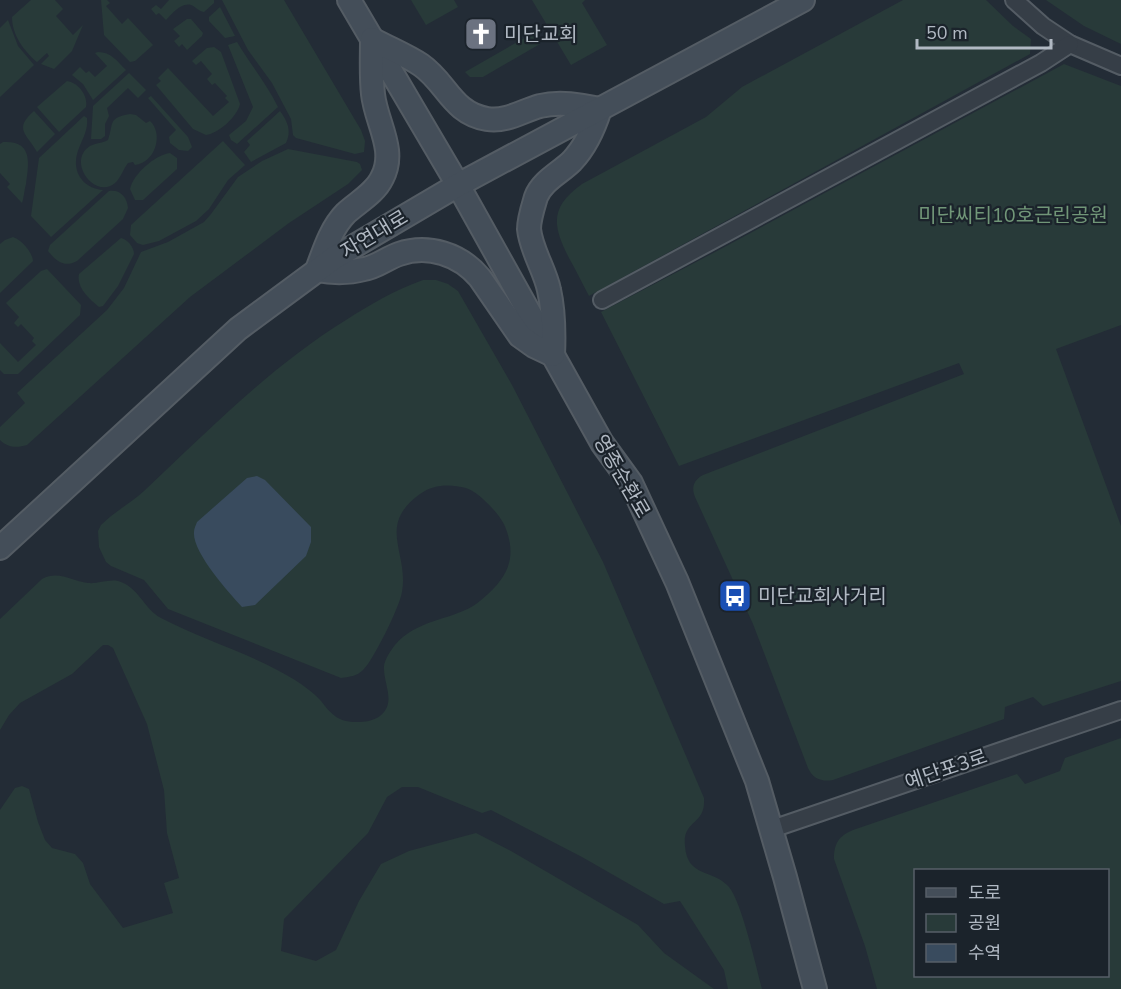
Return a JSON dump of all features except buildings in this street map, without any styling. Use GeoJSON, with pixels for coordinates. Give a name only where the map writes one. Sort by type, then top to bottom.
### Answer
{"type":"FeatureCollection","features":[{"type":"Feature","properties":{"kind":"main road","name":"영종순환로"},"geometry":{"type":"LineString","coordinates":[[349,0],[458,185],[602,443],[631,483],[677,582],[754,773],[772,829],[815,989]]}},
{"type":"Feature","properties":{"kind":"main road","name":"자연대로"},"geometry":{"type":"LineString","coordinates":[[0,548],[238,329],[334,258],[458,185],[803,0]]}},
{"type":"Feature","properties":{"kind":"main road"},"geometry":{"type":"LineString","coordinates":[[372,39],[421,66],[435,77],[452,100],[468,114],[496,119],[516,116],[542,106],[560,104],[575,104],[600,109],[593,130],[584,146],[572,162],[541,188],[531,216],[531,237],[544,272],[552,310],[553,355],[520,336],[472,269],[451,257],[421,249],[396,255],[367,269],[350,272],[317,270],[333,232],[344,216],[372,191],[383,177],[389,155],[386,139],[376,114],[373,94],[372,39]]}},
{"type":"Feature","properties":{"kind":"street"},"geometry":{"type":"LineString","coordinates":[[1014,0],[1043,26],[1070,44],[1121,66]]}},
{"type":"Feature","properties":{"kind":"street"},"geometry":{"type":"LineString","coordinates":[[602,300],[1041,63],[1070,44]]}},
{"type":"Feature","properties":{"kind":"street","name":"예단포3로"},"geometry":{"type":"LineString","coordinates":[[772,829],[1121,710]]}},
{"type":"Feature","properties":{"kind":"green space"},"geometry":{"type":"Polygon","coordinates":[[[31,0],[55,0],[63,9],[56,16],[73,35],[83,25],[72,51],[54,69],[41,64],[49,56],[47,53],[37,62],[32,58],[23,48],[14,30],[12,17],[31,0]]]}},
{"type":"Feature","properties":{"kind":"green space"},"geometry":{"type":"Polygon","coordinates":[[[101,0],[107,0],[110,3],[106,6],[122,24],[128,18],[153,45],[135,61],[130,62],[104,35],[101,0]]]}},
{"type":"Feature","properties":{"kind":"green space"},"geometry":{"type":"Polygon","coordinates":[[[169,0],[214,0],[214,3],[204,12],[191,5],[184,5],[166,20],[159,13],[156,15],[151,9],[156,5],[161,9],[169,0]]]}},
{"type":"Feature","properties":{"kind":"green space"},"geometry":{"type":"Polygon","coordinates":[[[222,0],[284,0],[361,130],[365,141],[364,152],[355,154],[296,138],[293,135],[291,119],[272,83],[248,50],[222,0]]]}},
{"type":"Feature","properties":{"kind":"green space"},"geometry":{"type":"Polygon","coordinates":[[[411,0],[454,0],[458,7],[426,25],[411,0]]]}},
{"type":"Feature","properties":{"kind":"green space"},"geometry":{"type":"Polygon","coordinates":[[[532,0],[585,0],[582,3],[607,45],[571,65],[532,0]]]}},
{"type":"Feature","properties":{"kind":"green space"},"geometry":{"type":"Polygon","coordinates":[[[903,0],[986,0],[1013,26],[1031,39],[1030,54],[589,296],[563,246],[557,226],[559,209],[572,192],[582,184],[706,117],[742,87],[903,0]]]}},
{"type":"Feature","properties":{"kind":"green space"},"geometry":{"type":"Polygon","coordinates":[[[1046,0],[1121,0],[1121,44],[1084,26],[1046,0]]]}},
{"type":"Feature","properties":{"kind":"green space"},"geometry":{"type":"Polygon","coordinates":[[[220,7],[235,36],[225,38],[209,21],[209,17],[220,7]]]}},
{"type":"Feature","properties":{"kind":"green space"},"geometry":{"type":"Polygon","coordinates":[[[187,19],[191,19],[203,33],[187,50],[182,44],[179,47],[174,41],[180,36],[173,29],[187,19]]]}},
{"type":"Feature","properties":{"kind":"green space"},"geometry":{"type":"Polygon","coordinates":[[[8,20],[18,46],[34,65],[0,97],[0,28],[8,20]]]}},
{"type":"Feature","properties":{"kind":"green space"},"geometry":{"type":"Polygon","coordinates":[[[533,33],[540,44],[483,77],[470,77],[465,72],[533,33]]]}},
{"type":"Feature","properties":{"kind":"green space"},"geometry":{"type":"Polygon","coordinates":[[[237,42],[278,107],[237,144],[231,140],[229,135],[246,121],[253,107],[228,45],[237,42]]]}},
{"type":"Feature","properties":{"kind":"green space"},"geometry":{"type":"Polygon","coordinates":[[[214,47],[221,52],[240,104],[227,124],[206,135],[193,129],[156,85],[161,81],[158,78],[168,68],[213,116],[229,102],[225,98],[227,96],[215,83],[212,85],[207,79],[212,74],[201,61],[196,65],[192,61],[207,48],[214,47]]]}},
{"type":"Feature","properties":{"kind":"green space"},"geometry":{"type":"Polygon","coordinates":[[[95,53],[110,55],[126,70],[93,100],[83,84],[72,75],[80,67],[95,77],[107,66],[95,53]]]}},
{"type":"Feature","properties":{"kind":"green space","name":"미단씨티10호근린공원"},"geometry":{"type":"Polygon","coordinates":[[[1064,64],[1121,86],[1121,325],[1056,349],[1121,526],[1121,681],[1043,706],[1033,697],[1005,707],[1004,719],[833,780],[818,779],[808,768],[753,624],[695,497],[694,484],[703,475],[964,374],[959,363],[679,466],[601,312],[1064,64]]]}},
{"type":"Feature","properties":{"kind":"green space"},"geometry":{"type":"Polygon","coordinates":[[[129,73],[146,90],[138,98],[128,88],[107,108],[109,116],[105,124],[105,136],[101,139],[91,139],[93,106],[129,73]]]}},
{"type":"Feature","properties":{"kind":"green space"},"geometry":{"type":"Polygon","coordinates":[[[67,81],[75,84],[82,91],[86,99],[86,107],[59,132],[37,107],[67,81]]]}},
{"type":"Feature","properties":{"kind":"green space"},"geometry":{"type":"Polygon","coordinates":[[[151,96],[188,137],[192,147],[188,151],[179,150],[170,143],[169,137],[176,130],[148,98],[151,96]]]}},
{"type":"Feature","properties":{"kind":"green space"},"geometry":{"type":"Polygon","coordinates":[[[34,111],[55,134],[37,152],[23,127],[24,122],[34,111]]]}},
{"type":"Feature","properties":{"kind":"green space"},"geometry":{"type":"Polygon","coordinates":[[[280,111],[288,126],[289,134],[286,143],[251,162],[244,152],[250,145],[247,141],[280,111]]]}},
{"type":"Feature","properties":{"kind":"green space"},"geometry":{"type":"Polygon","coordinates":[[[130,114],[136,115],[146,123],[150,121],[154,127],[157,140],[152,154],[142,163],[135,165],[133,162],[128,163],[119,179],[107,187],[92,183],[82,169],[83,153],[90,146],[108,140],[113,122],[130,114]]]}},
{"type":"Feature","properties":{"kind":"green space"},"geometry":{"type":"Polygon","coordinates":[[[84,116],[87,118],[87,124],[77,155],[76,167],[80,177],[87,185],[103,190],[51,237],[31,216],[39,158],[84,116]]]}},
{"type":"Feature","properties":{"kind":"green space"},"geometry":{"type":"Polygon","coordinates":[[[223,141],[245,165],[228,180],[209,209],[196,221],[159,241],[143,245],[137,243],[130,235],[131,225],[223,141]]]}},
{"type":"Feature","properties":{"kind":"green space"},"geometry":{"type":"Polygon","coordinates":[[[3,142],[20,145],[27,154],[28,168],[22,203],[7,187],[10,184],[0,173],[0,144],[3,142]]]}},
{"type":"Feature","properties":{"kind":"green space"},"geometry":{"type":"Polygon","coordinates":[[[288,149],[357,162],[362,170],[348,184],[289,223],[190,297],[27,445],[13,447],[0,440],[0,427],[25,403],[17,393],[107,310],[124,288],[141,252],[168,242],[204,222],[238,177],[262,161],[288,149]]]}},
{"type":"Feature","properties":{"kind":"green space"},"geometry":{"type":"Polygon","coordinates":[[[170,153],[177,158],[177,169],[143,200],[135,200],[130,189],[135,177],[152,161],[170,153]]]}},
{"type":"Feature","properties":{"kind":"green space"},"geometry":{"type":"Polygon","coordinates":[[[109,191],[120,193],[126,200],[128,208],[123,219],[77,261],[64,264],[57,260],[48,251],[50,245],[109,191]]]}},
{"type":"Feature","properties":{"kind":"green space"},"geometry":{"type":"Polygon","coordinates":[[[13,237],[26,247],[33,261],[0,293],[0,244],[13,237]]]}},
{"type":"Feature","properties":{"kind":"green space"},"geometry":{"type":"Polygon","coordinates":[[[121,238],[130,244],[134,254],[118,286],[103,306],[99,307],[81,288],[79,274],[121,238]]]}},
{"type":"Feature","properties":{"kind":"green space"},"geometry":{"type":"Polygon","coordinates":[[[47,269],[81,305],[80,315],[18,374],[4,374],[0,370],[0,343],[18,362],[36,345],[32,341],[34,338],[21,324],[18,327],[14,323],[19,317],[6,303],[41,271],[47,269]]]}},
{"type":"Feature","properties":{"kind":"green space"},"geometry":{"type":"Polygon","coordinates":[[[423,280],[436,280],[458,291],[512,385],[603,562],[704,798],[701,814],[690,826],[685,837],[687,856],[696,868],[723,881],[734,895],[744,921],[762,989],[728,989],[724,970],[680,901],[664,904],[582,857],[491,810],[482,813],[418,787],[402,787],[387,797],[368,833],[284,919],[281,951],[316,961],[336,950],[359,901],[381,864],[409,851],[476,833],[638,925],[664,953],[714,989],[0,989],[0,810],[15,788],[22,786],[29,789],[45,840],[52,848],[75,854],[83,863],[90,884],[123,928],[173,913],[164,883],[179,878],[167,833],[164,790],[147,724],[113,648],[103,645],[72,674],[20,703],[0,730],[0,619],[42,579],[60,576],[88,583],[118,581],[125,584],[161,618],[279,671],[312,692],[336,717],[345,721],[357,722],[375,719],[385,711],[388,705],[384,666],[395,645],[412,630],[475,605],[495,587],[506,572],[510,548],[506,529],[495,511],[483,499],[471,490],[454,486],[436,487],[420,494],[407,506],[400,517],[397,529],[403,578],[402,592],[396,609],[367,665],[358,674],[341,678],[168,609],[144,580],[106,562],[99,547],[98,531],[101,525],[134,500],[216,422],[266,379],[318,338],[355,314],[423,280]]]}},
{"type":"Feature","properties":{"kind":"green space"},"geometry":{"type":"Polygon","coordinates":[[[1121,738],[1121,989],[877,989],[865,946],[834,859],[838,841],[853,830],[1017,774],[1025,784],[1060,771],[1065,758],[1121,738]]]}},
{"type":"Feature","properties":{"kind":"water"},"geometry":{"type":"Polygon","coordinates":[[[257,476],[265,480],[311,527],[311,542],[306,556],[255,605],[242,607],[205,561],[195,540],[194,531],[197,522],[247,478],[257,476]]]}},
{"type":"Feature","properties":{"kind":"place","name":"미단교회"},"geometry":{"type":"Point","coordinates":[481,34]}},
{"type":"Feature","properties":{"kind":"place","name":"미단교회사거리"},"geometry":{"type":"Point","coordinates":[735,596]}}]}
